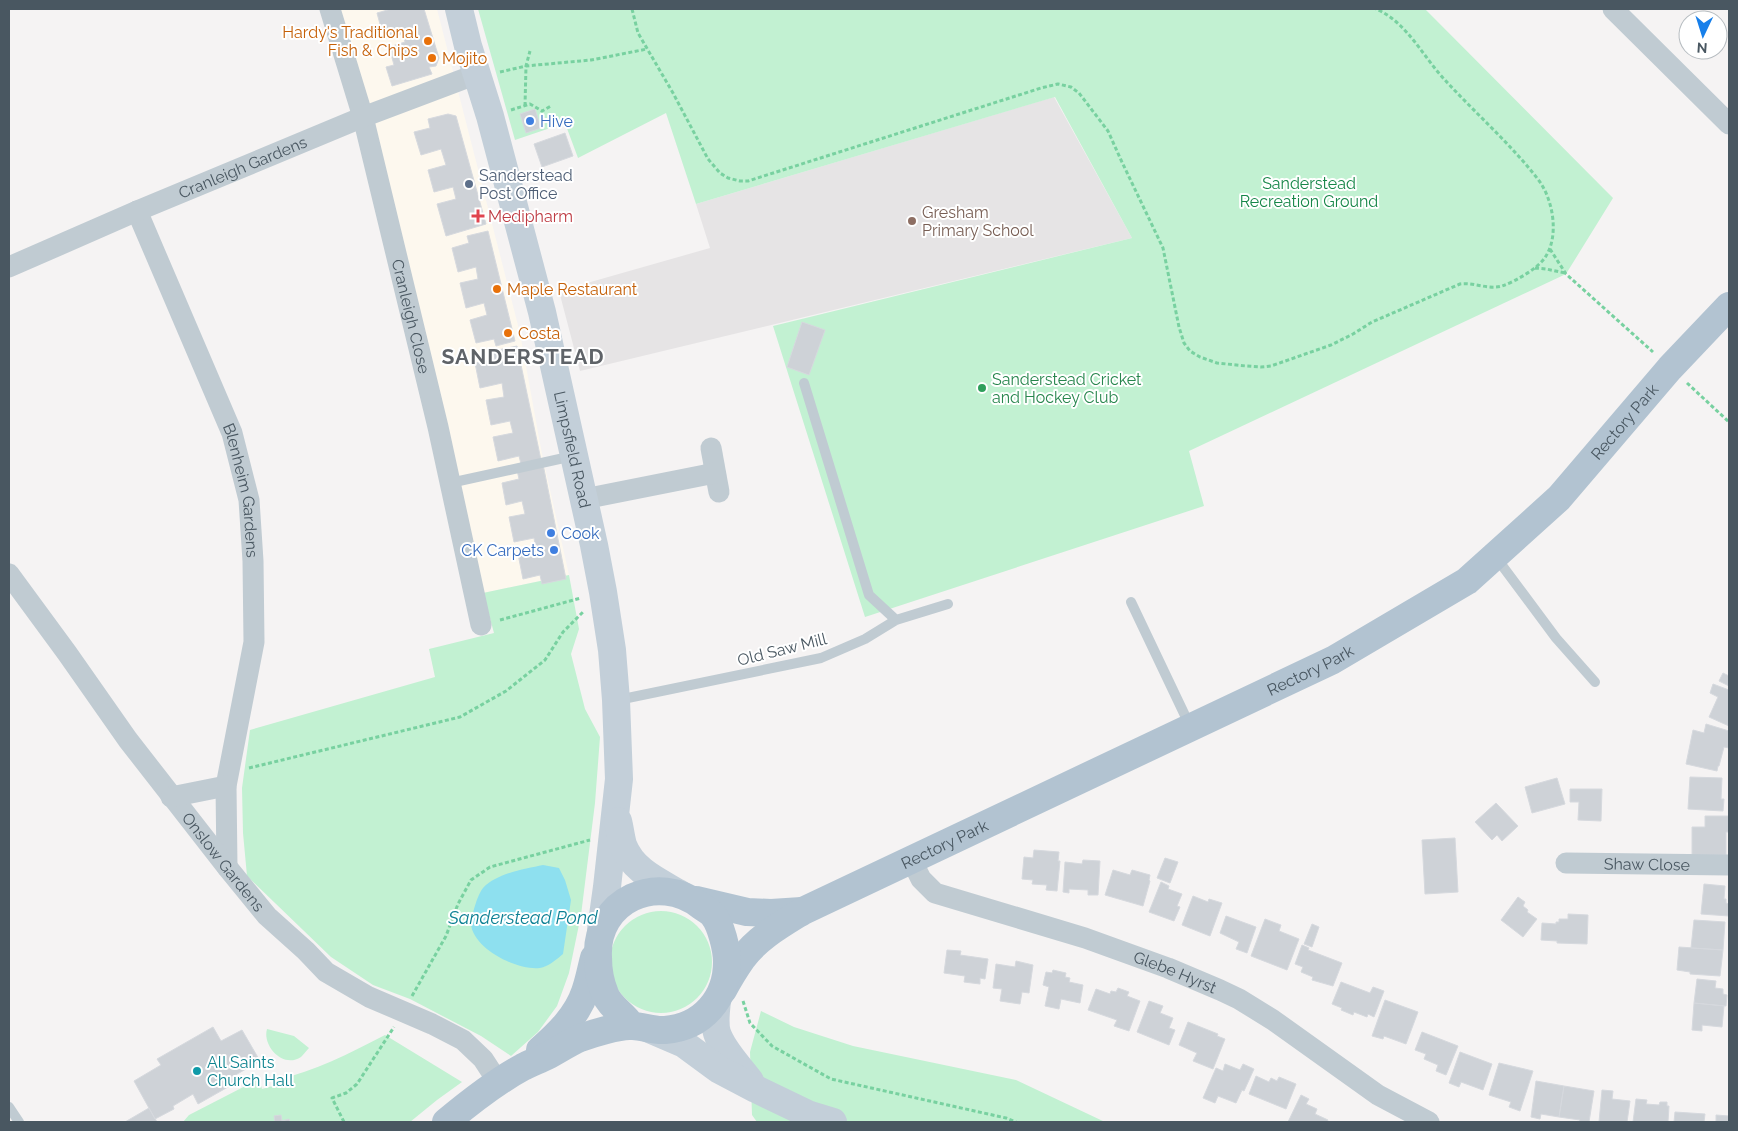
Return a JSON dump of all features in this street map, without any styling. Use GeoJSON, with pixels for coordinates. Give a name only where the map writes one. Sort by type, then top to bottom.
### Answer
{"type":"FeatureCollection","features":[{"type":"Feature","properties":{"kind":"main road","name":"Limpsfield Road"},"geometry":{"type":"LineString","coordinates":[[459,9],[490,116],[542,312],[584,500],[603,592],[612,650],[619,779],[607,887],[599,937]]}},
{"type":"Feature","properties":{"kind":"main road","name":"Rectory Park"},"geometry":{"type":"LineString","coordinates":[[727,995],[742,958],[773,929],[804,911],[910,859],[1333,660],[1467,581],[1559,498],[1670,368],[1729,306]]}},
{"type":"Feature","properties":{"kind":"main road","name":"Limpsfield Road"},"geometry":{"type":"LineString","coordinates":[[614,822],[623,845],[644,873],[687,897]]}},
{"type":"Feature","properties":{"kind":"main road"},"geometry":{"type":"LineString","coordinates":[[523,1067],[566,1025],[576,1011],[585,992],[599,937],[617,906],[629,898],[666,891],[687,897],[714,915],[723,937],[727,954],[727,995],[715,1019],[716,1032],[724,1047],[756,1089]]}},
{"type":"Feature","properties":{"kind":"main road","name":"Rectory Park"},"geometry":{"type":"LineString","coordinates":[[687,897],[747,912],[804,911]]}},
{"type":"Feature","properties":{"kind":"main road"},"geometry":{"type":"LineString","coordinates":[[599,937],[599,976],[604,993],[609,1003],[627,1020],[684,1044],[718,1069],[756,1089],[810,1115],[834,1122]]}},
{"type":"Feature","properties":{"kind":"main road"},"geometry":{"type":"LineString","coordinates":[[446,1122],[498,1082],[580,1038],[640,1027],[664,1030],[676,1028],[691,1023],[727,995]]}},
{"type":"Feature","properties":{"kind":"street","name":"Cranleigh Close"},"geometry":{"type":"LineString","coordinates":[[330,9],[363,116],[436,417],[481,626]]}},
{"type":"Feature","properties":{"kind":"street"},"geometry":{"type":"LineString","coordinates":[[1613,9],[1729,124]]}},
{"type":"Feature","properties":{"kind":"street","name":"Cranleigh Gardens"},"geometry":{"type":"LineString","coordinates":[[9,267],[363,116],[477,74]]}},
{"type":"Feature","properties":{"kind":"street","name":"Blenheim Gardens"},"geometry":{"type":"LineString","coordinates":[[137,211],[232,433],[249,500],[253,561],[254,642],[228,776],[227,867]]}},
{"type":"Feature","properties":{"kind":"street"},"geometry":{"type":"LineString","coordinates":[[584,500],[717,482],[711,448]]}},
{"type":"Feature","properties":{"kind":"street","name":"Onslow Gardens"},"geometry":{"type":"LineString","coordinates":[[10,576],[171,797],[267,916],[326,972],[369,997],[432,1024],[463,1040],[483,1059],[498,1082]]}},
{"type":"Feature","properties":{"kind":"street"},"geometry":{"type":"LineString","coordinates":[[171,797],[228,776]]}},
{"type":"Feature","properties":{"kind":"street","name":"Glebe Hyrst"},"geometry":{"type":"LineString","coordinates":[[910,859],[922,879],[935,893],[1085,938],[1168,968],[1239,999],[1296,1036],[1378,1095],[1429,1122]]}},
{"type":"Feature","properties":{"kind":"street","name":"Shaw Close"},"geometry":{"type":"LineString","coordinates":[[1566,863],[1729,865]]}},
{"type":"Feature","properties":{"kind":"lane"},"geometry":{"type":"LineString","coordinates":[[804,383],[870,595],[896,620]]}},
{"type":"Feature","properties":{"kind":"lane"},"geometry":{"type":"LineString","coordinates":[[450,483],[574,456]]}},
{"type":"Feature","properties":{"kind":"lane"},"geometry":{"type":"LineString","coordinates":[[1495,556],[1556,638],[1595,682]]}},
{"type":"Feature","properties":{"kind":"lane"},"geometry":{"type":"LineString","coordinates":[[1130,602],[1190,727]]}},
{"type":"Feature","properties":{"kind":"lane","name":"Old Saw Mill"},"geometry":{"type":"LineString","coordinates":[[616,700],[820,658],[865,639],[896,620],[948,604]]}},
{"type":"Feature","properties":{"kind":"lane"},"geometry":{"type":"LineString","coordinates":[[9,1107],[20,1122]]}},
{"type":"Feature","properties":{"kind":"path"},"geometry":{"type":"LineString","coordinates":[[632,9],[638,33],[708,159],[720,173],[740,182],[1041,88],[1058,84],[1071,87],[1079,93],[1108,131],[1164,248],[1184,344],[1194,354],[1217,363],[1261,367],[1271,366],[1331,345],[1372,322],[1460,284],[1487,287],[1501,286],[1534,268],[1543,260],[1550,249],[1552,209],[1543,186],[1534,174],[1438,73],[1401,26],[1383,10],[1376,9]]}},
{"type":"Feature","properties":{"kind":"path"},"geometry":{"type":"LineString","coordinates":[[477,74],[496,73],[526,66],[591,60],[647,49]]}},
{"type":"Feature","properties":{"kind":"path"},"geometry":{"type":"LineString","coordinates":[[524,106],[526,66],[530,51]]}},
{"type":"Feature","properties":{"kind":"path"},"geometry":{"type":"LineString","coordinates":[[490,116],[530,104],[542,111],[551,106]]}},
{"type":"Feature","properties":{"kind":"path"},"geometry":{"type":"LineString","coordinates":[[1550,249],[1566,274],[1729,422]]}},
{"type":"Feature","properties":{"kind":"path"},"geometry":{"type":"LineString","coordinates":[[1534,268],[1566,274]]}},
{"type":"Feature","properties":{"kind":"path"},"geometry":{"type":"LineString","coordinates":[[228,776],[244,769],[460,717],[506,691],[545,660],[563,632],[603,592]]}},
{"type":"Feature","properties":{"kind":"path"},"geometry":{"type":"LineString","coordinates":[[481,626],[603,592]]}},
{"type":"Feature","properties":{"kind":"path"},"geometry":{"type":"LineString","coordinates":[[471,880],[490,867],[614,822]]}},
{"type":"Feature","properties":{"kind":"path"},"geometry":{"type":"LineString","coordinates":[[727,995],[772,1046],[831,1079],[1006,1118],[1016,1122]]}},
{"type":"Feature","properties":{"kind":"shaded area"},"geometry":{"type":"Polygon","coordinates":[[[338,9],[437,9],[520,333],[542,454],[569,575],[483,593],[338,9]]]}},
{"type":"Feature","properties":{"kind":"shaded area","name":"Gresham Primary School"},"geometry":{"type":"Polygon","coordinates":[[[1054,97],[1132,238],[580,371],[559,291],[710,248],[696,204],[1054,97]]]}},
{"type":"Feature","properties":{"kind":"green space","name":"Sanderstead Recreation Ground"},"geometry":{"type":"Polygon","coordinates":[[[478,9],[1425,9],[1613,198],[1566,274],[1189,451],[1204,506],[865,617],[773,326],[1132,238],[1055,97],[696,204],[666,113],[578,158],[565,123],[515,140],[478,9]]]}},
{"type":"Feature","properties":{"kind":"green space"},"geometry":{"type":"Polygon","coordinates":[[[569,575],[579,629],[571,654],[585,709],[600,737],[595,803],[581,915],[569,973],[557,1006],[538,1032],[511,1056],[481,1036],[410,999],[373,985],[331,957],[247,876],[243,833],[242,788],[250,730],[435,677],[429,649],[494,633],[483,593],[569,575]]]}},
{"type":"Feature","properties":{"kind":"green space"},"geometry":{"type":"Polygon","coordinates":[[[661,911],[681,915],[697,926],[708,942],[712,962],[708,982],[697,998],[681,1009],[661,1013],[641,1009],[625,998],[614,982],[610,962],[614,942],[625,926],[641,915],[661,911]]]}},
{"type":"Feature","properties":{"kind":"green space"},"geometry":{"type":"Polygon","coordinates":[[[761,1011],[794,1027],[853,1046],[1016,1080],[1105,1122],[757,1122],[752,1115],[750,1052],[761,1011]]]}},
{"type":"Feature","properties":{"kind":"green space"},"geometry":{"type":"Polygon","coordinates":[[[267,1029],[294,1036],[309,1048],[301,1057],[294,1060],[281,1058],[275,1054],[268,1042],[266,1036],[267,1029]]]}},
{"type":"Feature","properties":{"kind":"green space"},"geometry":{"type":"Polygon","coordinates":[[[385,1035],[462,1082],[410,1122],[183,1122],[189,1115],[259,1079],[262,1089],[276,1085],[276,1080],[318,1067],[385,1035]]]}},
{"type":"Feature","properties":{"kind":"water","name":"Sanderstead Pond"},"geometry":{"type":"Polygon","coordinates":[[[543,865],[559,868],[571,900],[563,954],[546,966],[531,968],[509,962],[488,950],[474,933],[471,922],[479,895],[489,883],[512,872],[543,865]]]}},
{"type":"Feature","properties":{"kind":"building"},"geometry":{"type":"Polygon","coordinates":[[[391,9],[424,9],[439,58],[436,66],[429,67],[432,74],[392,86],[386,67],[394,65],[389,47],[405,42],[403,34],[384,39],[377,13],[391,9]]]}},
{"type":"Feature","properties":{"kind":"building","name":"Hive"},"geometry":{"type":"Polygon","coordinates":[[[535,109],[541,128],[526,133],[520,114],[535,109]]]}},
{"type":"Feature","properties":{"kind":"building"},"geometry":{"type":"Polygon","coordinates":[[[448,114],[456,116],[486,224],[446,236],[437,204],[456,199],[453,187],[434,192],[428,170],[446,165],[441,149],[421,155],[414,132],[430,128],[428,119],[448,114]]]}},
{"type":"Feature","properties":{"kind":"building"},"geometry":{"type":"Polygon","coordinates":[[[565,133],[573,156],[542,167],[534,144],[565,133]]]}},
{"type":"Feature","properties":{"kind":"building"},"geometry":{"type":"Polygon","coordinates":[[[488,231],[515,341],[496,346],[494,339],[476,343],[470,320],[487,315],[484,303],[466,308],[460,283],[478,279],[476,267],[458,272],[452,248],[469,243],[467,236],[488,231]]]}},
{"type":"Feature","properties":{"kind":"building"},"geometry":{"type":"Polygon","coordinates":[[[802,322],[825,330],[809,375],[787,367],[802,322]]]}},
{"type":"Feature","properties":{"kind":"building"},"geometry":{"type":"Polygon","coordinates":[[[517,346],[541,460],[521,464],[519,456],[498,461],[493,437],[513,433],[510,421],[491,425],[486,400],[504,397],[502,383],[480,388],[475,363],[495,359],[493,351],[517,346]]]}},
{"type":"Feature","properties":{"kind":"building"},"geometry":{"type":"Polygon","coordinates":[[[543,464],[566,579],[542,584],[540,575],[523,579],[518,554],[536,550],[534,538],[514,542],[509,517],[525,514],[522,501],[506,505],[502,483],[519,479],[517,470],[543,464]]]}},
{"type":"Feature","properties":{"kind":"building"},"geometry":{"type":"Polygon","coordinates":[[[1723,673],[1729,676],[1729,686],[1719,681],[1723,673]]]}},
{"type":"Feature","properties":{"kind":"building"},"geometry":{"type":"Polygon","coordinates":[[[1713,684],[1729,690],[1729,726],[1709,717],[1718,697],[1710,693],[1713,684]]]}},
{"type":"Feature","properties":{"kind":"building"},"geometry":{"type":"Polygon","coordinates":[[[1706,724],[1729,731],[1729,748],[1724,747],[1717,771],[1686,764],[1693,730],[1704,733],[1706,724]]]}},
{"type":"Feature","properties":{"kind":"building"},"geometry":{"type":"Polygon","coordinates":[[[1690,777],[1722,778],[1721,799],[1724,799],[1723,811],[1688,809],[1690,777]]]}},
{"type":"Feature","properties":{"kind":"building"},"geometry":{"type":"Polygon","coordinates":[[[1557,778],[1565,804],[1532,813],[1525,787],[1557,778]]]}},
{"type":"Feature","properties":{"kind":"building"},"geometry":{"type":"Polygon","coordinates":[[[1570,789],[1602,789],[1601,821],[1578,820],[1579,802],[1570,802],[1570,789]]]}},
{"type":"Feature","properties":{"kind":"building"},"geometry":{"type":"Polygon","coordinates":[[[1496,803],[1518,826],[1502,841],[1497,835],[1492,840],[1475,822],[1496,803]]]}},
{"type":"Feature","properties":{"kind":"building"},"geometry":{"type":"Polygon","coordinates":[[[1705,816],[1729,816],[1729,828],[1728,832],[1726,832],[1726,855],[1692,855],[1692,827],[1705,827],[1705,816]]]}},
{"type":"Feature","properties":{"kind":"building"},"geometry":{"type":"Polygon","coordinates":[[[1455,838],[1458,892],[1425,894],[1422,840],[1455,838]]]}},
{"type":"Feature","properties":{"kind":"building"},"geometry":{"type":"Polygon","coordinates":[[[1034,850],[1059,852],[1057,891],[1046,890],[1047,885],[1032,884],[1033,880],[1022,879],[1024,857],[1033,858],[1034,850]]]}},
{"type":"Feature","properties":{"kind":"building"},"geometry":{"type":"Polygon","coordinates":[[[1165,858],[1178,862],[1170,883],[1157,878],[1165,858]]]}},
{"type":"Feature","properties":{"kind":"building"},"geometry":{"type":"Polygon","coordinates":[[[1083,860],[1100,861],[1098,895],[1088,895],[1088,890],[1069,889],[1069,893],[1063,892],[1065,862],[1082,864],[1083,860]]]}},
{"type":"Feature","properties":{"kind":"building"},"geometry":{"type":"Polygon","coordinates":[[[1113,870],[1130,875],[1132,870],[1150,875],[1143,906],[1105,895],[1113,870]]]}},
{"type":"Feature","properties":{"kind":"building"},"geometry":{"type":"Polygon","coordinates":[[[1161,882],[1169,886],[1168,889],[1182,894],[1177,906],[1180,907],[1174,921],[1149,912],[1161,882]]]}},
{"type":"Feature","properties":{"kind":"building"},"geometry":{"type":"Polygon","coordinates":[[[1704,884],[1725,886],[1724,899],[1729,904],[1729,916],[1701,914],[1704,884]]]}},
{"type":"Feature","properties":{"kind":"building"},"geometry":{"type":"Polygon","coordinates":[[[1193,896],[1208,902],[1209,899],[1222,903],[1210,936],[1182,925],[1193,896]]]}},
{"type":"Feature","properties":{"kind":"building"},"geometry":{"type":"Polygon","coordinates":[[[1518,897],[1525,902],[1523,906],[1528,910],[1527,912],[1537,919],[1523,937],[1501,920],[1518,897]]]}},
{"type":"Feature","properties":{"kind":"building"},"geometry":{"type":"Polygon","coordinates":[[[1568,914],[1588,915],[1587,944],[1557,943],[1557,941],[1541,940],[1542,923],[1556,924],[1556,922],[1559,922],[1559,919],[1568,919],[1568,914]]]}},
{"type":"Feature","properties":{"kind":"building"},"geometry":{"type":"Polygon","coordinates":[[[1226,916],[1256,927],[1247,953],[1236,949],[1239,942],[1220,933],[1226,916]]]}},
{"type":"Feature","properties":{"kind":"building"},"geometry":{"type":"Polygon","coordinates":[[[1265,919],[1281,925],[1279,931],[1299,939],[1287,970],[1251,956],[1265,919]]]}},
{"type":"Feature","properties":{"kind":"building"},"geometry":{"type":"Polygon","coordinates":[[[1694,920],[1725,922],[1723,950],[1691,948],[1694,920]]]}},
{"type":"Feature","properties":{"kind":"building"},"geometry":{"type":"Polygon","coordinates":[[[1312,924],[1319,927],[1312,947],[1304,944],[1312,924]]]}},
{"type":"Feature","properties":{"kind":"building"},"geometry":{"type":"Polygon","coordinates":[[[1302,945],[1309,948],[1308,950],[1342,963],[1333,986],[1312,980],[1313,977],[1301,972],[1303,967],[1295,964],[1302,945]]]}},
{"type":"Feature","properties":{"kind":"building"},"geometry":{"type":"Polygon","coordinates":[[[1679,947],[1723,950],[1720,976],[1690,974],[1690,972],[1677,970],[1679,947]]]}},
{"type":"Feature","properties":{"kind":"building"},"geometry":{"type":"Polygon","coordinates":[[[947,950],[961,951],[960,955],[988,959],[985,979],[980,978],[980,984],[964,982],[965,976],[944,973],[947,950]]]}},
{"type":"Feature","properties":{"kind":"building"},"geometry":{"type":"Polygon","coordinates":[[[1016,961],[1033,965],[1029,993],[1022,992],[1020,1004],[1000,1001],[1002,989],[993,988],[996,964],[1015,967],[1016,961]]]}},
{"type":"Feature","properties":{"kind":"building"},"geometry":{"type":"Polygon","coordinates":[[[1053,970],[1066,973],[1065,977],[1070,978],[1069,982],[1083,985],[1080,1003],[1061,999],[1059,1009],[1045,1006],[1049,987],[1043,985],[1046,972],[1052,973],[1053,970]]]}},
{"type":"Feature","properties":{"kind":"building"},"geometry":{"type":"Polygon","coordinates":[[[1697,979],[1716,981],[1715,988],[1723,989],[1723,994],[1727,995],[1726,1006],[1694,1003],[1697,979]]]}},
{"type":"Feature","properties":{"kind":"building"},"geometry":{"type":"Polygon","coordinates":[[[1341,982],[1370,993],[1373,987],[1384,991],[1374,1017],[1368,1014],[1367,1017],[1354,1012],[1353,1015],[1332,1004],[1341,982]]]}},
{"type":"Feature","properties":{"kind":"building"},"geometry":{"type":"Polygon","coordinates":[[[1118,988],[1129,992],[1127,996],[1140,1001],[1129,1031],[1114,1026],[1117,1020],[1088,1010],[1096,989],[1110,994],[1111,991],[1116,992],[1118,988]]]}},
{"type":"Feature","properties":{"kind":"building"},"geometry":{"type":"Polygon","coordinates":[[[1385,1000],[1418,1012],[1406,1044],[1384,1036],[1383,1039],[1372,1036],[1385,1000]]]}},
{"type":"Feature","properties":{"kind":"building"},"geometry":{"type":"Polygon","coordinates":[[[1149,1001],[1163,1006],[1160,1013],[1173,1018],[1169,1028],[1175,1030],[1169,1045],[1137,1032],[1149,1001]]]}},
{"type":"Feature","properties":{"kind":"building"},"geometry":{"type":"Polygon","coordinates":[[[1694,1003],[1724,1006],[1722,1027],[1702,1025],[1702,1031],[1692,1030],[1694,1003]]]}},
{"type":"Feature","properties":{"kind":"building"},"geometry":{"type":"Polygon","coordinates":[[[1188,1022],[1218,1034],[1217,1036],[1225,1039],[1213,1069],[1193,1061],[1197,1053],[1179,1045],[1188,1022]]]}},
{"type":"Feature","properties":{"kind":"building","name":"All Saints Church Hall"},"geometry":{"type":"Polygon","coordinates":[[[213,1027],[221,1041],[242,1030],[260,1061],[232,1077],[235,1083],[198,1104],[193,1094],[173,1106],[174,1109],[155,1119],[134,1081],[161,1065],[157,1059],[213,1027]]]}},
{"type":"Feature","properties":{"kind":"building"},"geometry":{"type":"Polygon","coordinates":[[[1422,1032],[1458,1046],[1446,1075],[1436,1071],[1438,1065],[1424,1059],[1426,1054],[1415,1050],[1422,1032]]]}},
{"type":"Feature","properties":{"kind":"building"},"geometry":{"type":"Polygon","coordinates":[[[1460,1052],[1492,1064],[1483,1090],[1461,1082],[1459,1087],[1449,1083],[1460,1052]]]}},
{"type":"Feature","properties":{"kind":"building"},"geometry":{"type":"Polygon","coordinates":[[[1499,1063],[1533,1071],[1520,1111],[1509,1107],[1511,1102],[1489,1095],[1499,1063]]]}},
{"type":"Feature","properties":{"kind":"building"},"geometry":{"type":"Polygon","coordinates":[[[1225,1064],[1240,1070],[1243,1064],[1254,1069],[1236,1103],[1218,1096],[1215,1103],[1203,1098],[1216,1068],[1223,1071],[1225,1064]]]}},
{"type":"Feature","properties":{"kind":"building"},"geometry":{"type":"Polygon","coordinates":[[[1256,1076],[1269,1082],[1271,1078],[1277,1081],[1279,1077],[1296,1084],[1286,1109],[1249,1094],[1256,1076]]]}},
{"type":"Feature","properties":{"kind":"building"},"geometry":{"type":"Polygon","coordinates":[[[1536,1081],[1564,1086],[1559,1117],[1541,1114],[1540,1119],[1531,1117],[1536,1081]]]}},
{"type":"Feature","properties":{"kind":"building"},"geometry":{"type":"Polygon","coordinates":[[[1564,1086],[1594,1091],[1589,1122],[1579,1122],[1580,1120],[1559,1117],[1564,1086]]]}},
{"type":"Feature","properties":{"kind":"building"},"geometry":{"type":"Polygon","coordinates":[[[1602,1090],[1613,1091],[1612,1099],[1630,1101],[1627,1122],[1599,1122],[1602,1090]]]}},
{"type":"Feature","properties":{"kind":"building"},"geometry":{"type":"Polygon","coordinates":[[[1301,1095],[1309,1099],[1306,1104],[1317,1109],[1315,1114],[1328,1120],[1327,1122],[1288,1122],[1301,1095]]]}},
{"type":"Feature","properties":{"kind":"building"},"geometry":{"type":"Polygon","coordinates":[[[1636,1099],[1647,1100],[1646,1104],[1659,1105],[1660,1102],[1667,1102],[1667,1106],[1669,1106],[1668,1122],[1633,1122],[1636,1099]]]}},
{"type":"Feature","properties":{"kind":"building"},"geometry":{"type":"Polygon","coordinates":[[[149,1108],[157,1122],[125,1122],[149,1108]]]}},
{"type":"Feature","properties":{"kind":"building"},"geometry":{"type":"Polygon","coordinates":[[[1675,1112],[1705,1114],[1704,1122],[1674,1122],[1675,1112]]]}},
{"type":"Feature","properties":{"kind":"building"},"geometry":{"type":"Polygon","coordinates":[[[281,1115],[282,1121],[289,1119],[290,1122],[275,1122],[274,1116],[281,1115]]]}},
{"type":"Feature","properties":{"kind":"building"},"geometry":{"type":"Polygon","coordinates":[[[1716,1115],[1729,1116],[1729,1122],[1716,1122],[1716,1115]]]}},
{"type":"Feature","properties":{"kind":"place","name":"Hardy's Traditional Fish & Chips"},"geometry":{"type":"Point","coordinates":[428,41]}},
{"type":"Feature","properties":{"kind":"place","name":"Mojito"},"geometry":{"type":"Point","coordinates":[432,58]}},
{"type":"Feature","properties":{"kind":"place","name":"Hive"},"geometry":{"type":"Point","coordinates":[530,121]}},
{"type":"Feature","properties":{"kind":"place","name":"Sanderstead Post Office"},"geometry":{"type":"Point","coordinates":[469,184]}},
{"type":"Feature","properties":{"kind":"place","name":"Medipharm"},"geometry":{"type":"Point","coordinates":[478,216]}},
{"type":"Feature","properties":{"kind":"place","name":"Gresham Primary School"},"geometry":{"type":"Point","coordinates":[912,221]}},
{"type":"Feature","properties":{"kind":"place","name":"Maple Restaurant"},"geometry":{"type":"Point","coordinates":[497,289]}},
{"type":"Feature","properties":{"kind":"place","name":"Costa"},"geometry":{"type":"Point","coordinates":[508,333]}},
{"type":"Feature","properties":{"kind":"place","name":"Sanderstead Cricket and Hockey Club"},"geometry":{"type":"Point","coordinates":[982,388]}},
{"type":"Feature","properties":{"kind":"place","name":"Cook"},"geometry":{"type":"Point","coordinates":[551,533]}},
{"type":"Feature","properties":{"kind":"place","name":"CK Carpets"},"geometry":{"type":"Point","coordinates":[554,550]}},
{"type":"Feature","properties":{"kind":"place","name":"All Saints Church Hall"},"geometry":{"type":"Point","coordinates":[197,1071]}},
{"type":"Feature","properties":{"kind":"district","name":"SANDERSTEAD"},"geometry":{"type":"Point","coordinates":[523,357]}}]}
